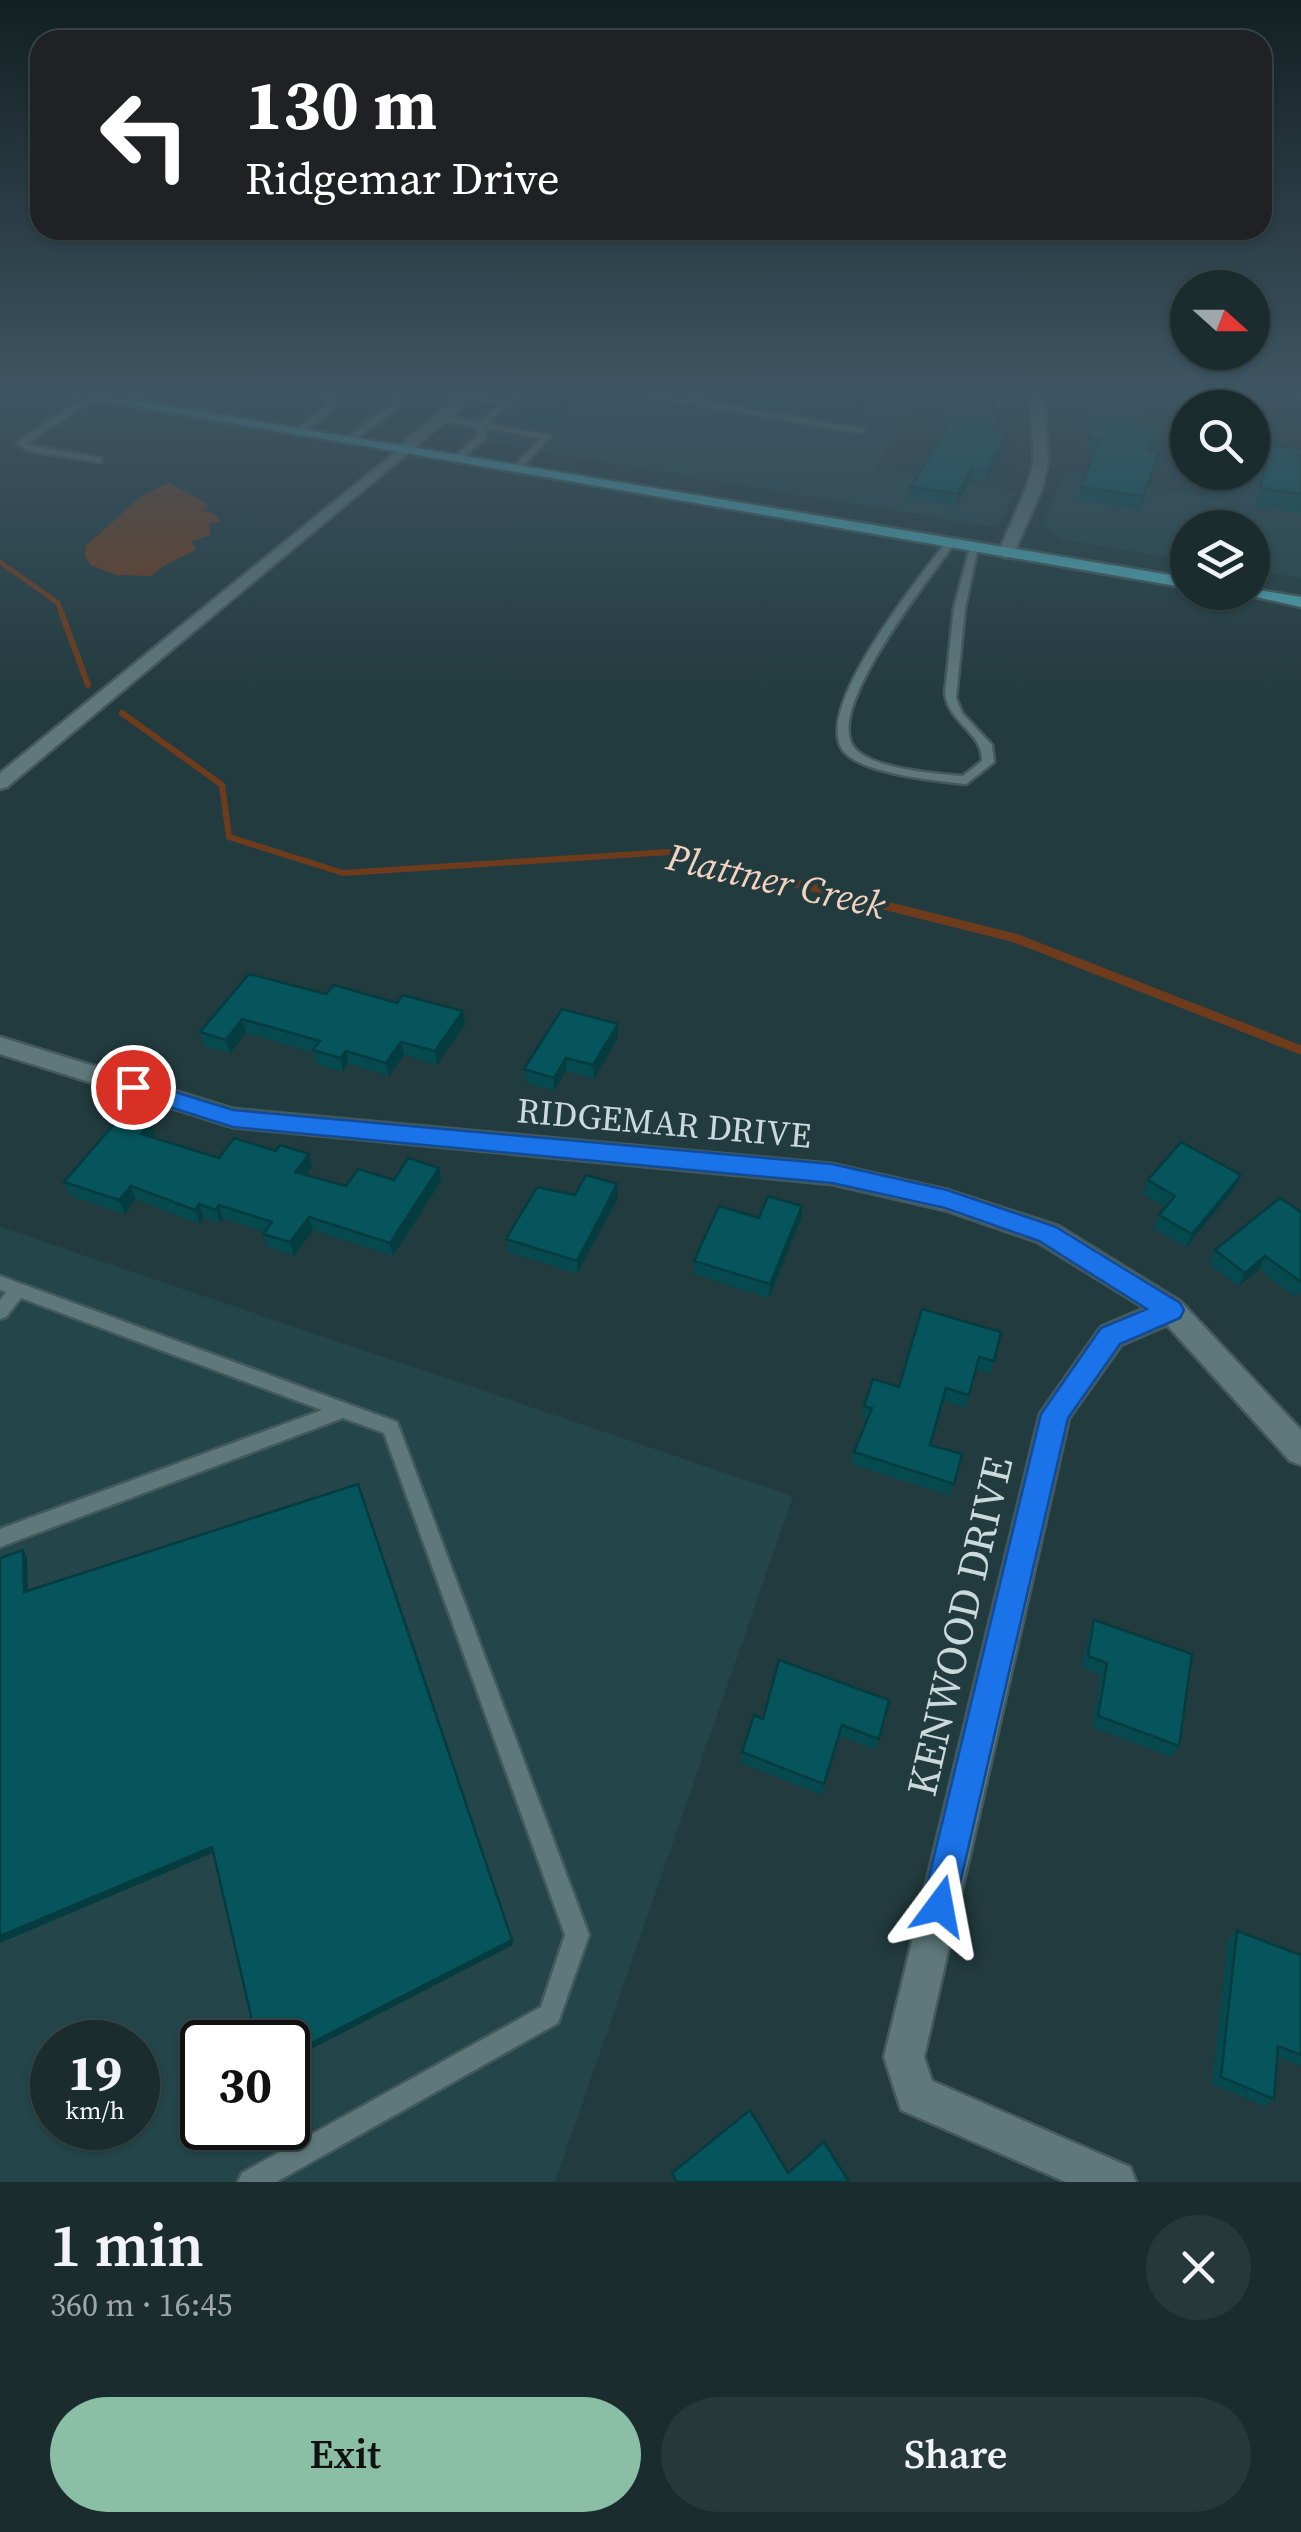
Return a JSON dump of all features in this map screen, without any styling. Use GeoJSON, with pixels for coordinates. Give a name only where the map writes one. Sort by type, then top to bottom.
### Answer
{"type":"FeatureCollection","features":[{"type":"Feature","properties":{"kind":"main road"},"geometry":{"type":"LineString","coordinates":[[673,497],[1170,581]]}},
{"type":"Feature","properties":{"kind":"main road"},"geometry":{"type":"LineString","coordinates":[[1270,597],[1301,602]]}},
{"type":"Feature","properties":{"kind":"street"},"geometry":{"type":"LineString","coordinates":[[0,783],[346,497]]}},
{"type":"Feature","properties":{"kind":"street"},"geometry":{"type":"LineString","coordinates":[[1006,554],[1031,497]]}},
{"type":"Feature","properties":{"kind":"street","name":"RIDGEMAR DRIVE"},"geometry":{"type":"LineString","coordinates":[[0,1045],[233,1118],[832,1174],[947,1200],[1048,1234],[1171,1310],[1301,1451]]}},
{"type":"Feature","properties":{"kind":"street","name":"KENWOOD DRIVE"},"geometry":{"type":"LineString","coordinates":[[1115,2182],[916,2095],[904,2058],[1055,1414],[1111,1336],[1171,1310]]}},
{"type":"Feature","properties":{"kind":"lane"},"geometry":{"type":"LineString","coordinates":[[950,544],[882,640],[848,701],[839,728],[847,748],[870,762],[966,780],[988,762],[990,750],[985,740],[953,710],[950,696],[958,602],[975,548]]}},
{"type":"Feature","properties":{"kind":"lane"},"geometry":{"type":"LineString","coordinates":[[0,1312],[9,1286],[391,1428],[577,1935],[550,2015],[251,2182]]}},
{"type":"Feature","properties":{"kind":"lane"},"geometry":{"type":"LineString","coordinates":[[0,1538],[344,1410]]}},
{"type":"Feature","properties":{"kind":"shaded area"},"geometry":{"type":"Polygon","coordinates":[[[143,497],[195,497],[209,505],[203,510],[221,522],[209,523],[211,535],[192,541],[196,550],[151,576],[116,575],[90,565],[86,545],[143,497]]]}},
{"type":"Feature","properties":{"kind":"shaded area"},"geometry":{"type":"Polygon","coordinates":[[[812,497],[1013,497],[998,528],[812,497]]]}},
{"type":"Feature","properties":{"kind":"shaded area"},"geometry":{"type":"Polygon","coordinates":[[[1054,497],[1301,497],[1301,578],[1270,573],[1270,510],[1170,510],[1170,557],[1060,539],[1043,526],[1054,497]]]}},
{"type":"Feature","properties":{"kind":"shaded area"},"geometry":{"type":"Polygon","coordinates":[[[0,1227],[793,1496],[555,2182],[0,2182],[0,1227]]]}},
{"type":"Feature","properties":{"kind":"building"},"geometry":{"type":"Polygon","coordinates":[[[249,974],[326,994],[334,985],[397,1003],[403,995],[463,1011],[435,1051],[401,1042],[386,1063],[346,1051],[340,1058],[313,1050],[320,1041],[242,1019],[226,1040],[200,1032],[249,974]]]}},
{"type":"Feature","properties":{"kind":"building"},"geometry":{"type":"Polygon","coordinates":[[[562,1009],[618,1024],[593,1065],[566,1058],[554,1078],[524,1069],[562,1009]]]}},
{"type":"Feature","properties":{"kind":"building"},"geometry":{"type":"Polygon","coordinates":[[[123,1114],[151,1123],[141,1134],[219,1158],[234,1138],[276,1151],[280,1145],[309,1154],[295,1172],[346,1186],[358,1169],[394,1180],[408,1158],[439,1168],[390,1243],[309,1217],[290,1242],[263,1234],[272,1222],[219,1205],[216,1210],[199,1204],[195,1210],[131,1186],[119,1200],[64,1182],[123,1114]]]}},
{"type":"Feature","properties":{"kind":"building"},"geometry":{"type":"Polygon","coordinates":[[[1181,1142],[1241,1175],[1192,1234],[1159,1215],[1175,1196],[1148,1180],[1181,1142]]]}},
{"type":"Feature","properties":{"kind":"building"},"geometry":{"type":"Polygon","coordinates":[[[586,1175],[617,1184],[577,1261],[506,1239],[537,1187],[575,1195],[586,1175]]]}},
{"type":"Feature","properties":{"kind":"building"},"geometry":{"type":"Polygon","coordinates":[[[768,1196],[802,1206],[770,1284],[694,1261],[719,1206],[759,1218],[768,1196]]]}},
{"type":"Feature","properties":{"kind":"building"},"geometry":{"type":"Polygon","coordinates":[[[1280,1198],[1301,1212],[1301,1282],[1265,1256],[1245,1273],[1215,1250],[1280,1198]]]}},
{"type":"Feature","properties":{"kind":"building"},"geometry":{"type":"Polygon","coordinates":[[[922,1309],[1001,1332],[994,1361],[979,1357],[969,1395],[946,1388],[930,1445],[962,1454],[954,1484],[854,1452],[872,1408],[864,1406],[873,1379],[899,1387],[922,1309]]]}},
{"type":"Feature","properties":{"kind":"building"},"geometry":{"type":"Polygon","coordinates":[[[358,1484],[512,1940],[310,2044],[310,2020],[252,2020],[212,1847],[0,1936],[0,1558],[23,1550],[24,1592],[358,1484]]]}},
{"type":"Feature","properties":{"kind":"building"},"geometry":{"type":"Polygon","coordinates":[[[1094,1620],[1192,1654],[1179,1746],[1098,1716],[1107,1663],[1088,1656],[1094,1620]]]}},
{"type":"Feature","properties":{"kind":"building"},"geometry":{"type":"Polygon","coordinates":[[[779,1660],[889,1700],[879,1739],[842,1725],[824,1784],[742,1752],[754,1715],[763,1719],[779,1660]]]}},
{"type":"Feature","properties":{"kind":"building"},"geometry":{"type":"Polygon","coordinates":[[[1237,1931],[1301,1955],[1301,2055],[1278,2046],[1274,2099],[1221,2077],[1237,1931]]]}},
{"type":"Feature","properties":{"kind":"building"},"geometry":{"type":"Polygon","coordinates":[[[750,2110],[788,2173],[824,2142],[849,2182],[677,2182],[672,2173],[750,2110]]]}},
{"type":"Feature","properties":{"kind":"waterway","name":"Plattner Creek"},"geometry":{"type":"LineString","coordinates":[[0,562],[58,603],[60,609]]}},
{"type":"Feature","properties":{"kind":"waterway","name":"Plattner Creek"},"geometry":{"type":"LineString","coordinates":[[60,609],[88,685]]}},
{"type":"Feature","properties":{"kind":"waterway","name":"Plattner Creek"},"geometry":{"type":"LineString","coordinates":[[122,713],[222,785],[229,837],[343,873],[669,852],[790,882]]}},
{"type":"Feature","properties":{"kind":"waterway","name":"Plattner Creek"},"geometry":{"type":"LineString","coordinates":[[779,879],[1015,938],[1301,1050]]}},
{"type":"Feature","properties":{"kind":"route"},"geometry":{"type":"LineString","coordinates":[[133,1087],[233,1118],[832,1174],[947,1200],[1048,1234],[1171,1310],[1111,1336],[1055,1414],[940,1906]]}}]}
